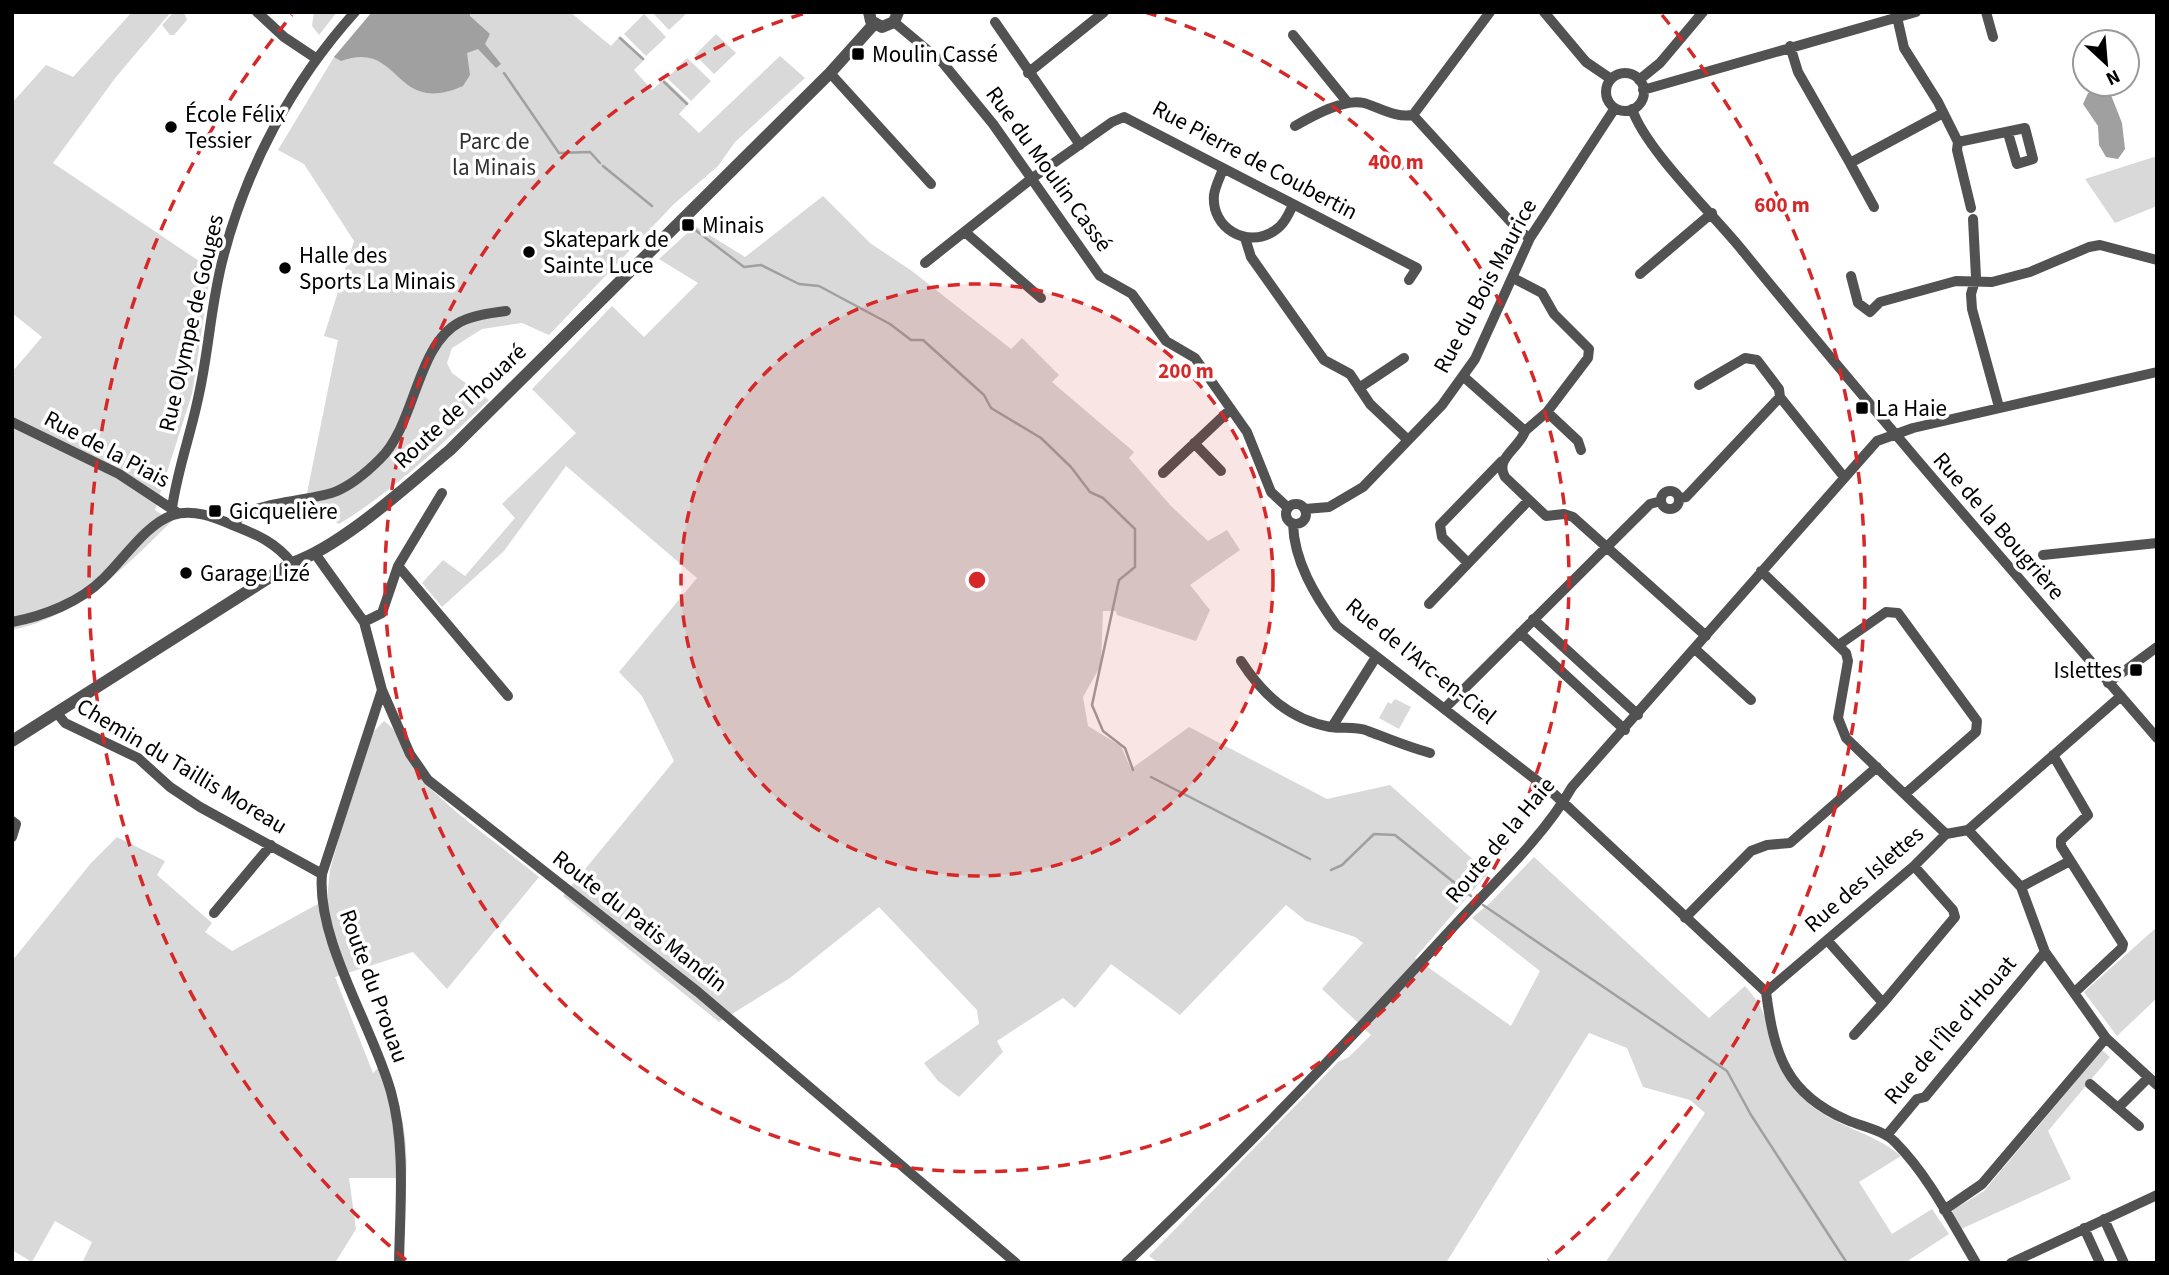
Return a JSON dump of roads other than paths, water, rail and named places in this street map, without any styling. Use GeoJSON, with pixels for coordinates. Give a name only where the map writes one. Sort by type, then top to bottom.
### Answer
{"type":"FeatureCollection","features":[{"type":"Feature","properties":{"kind":"street"},"geometry":{"type":"LineString","coordinates":[[257,12],[284,37],[317,59]]}},
{"type":"Feature","properties":{"kind":"street","name":"Rue Olympe de Gouges"},"geometry":{"type":"LineString","coordinates":[[174,511],[178,466],[200,393],[222,260],[230,234],[265,146],[282,113],[317,59],[355,12]]}},
{"type":"Feature","properties":{"kind":"street"},"geometry":{"type":"LineString","coordinates":[[1028,73],[1104,12]]}},
{"type":"Feature","properties":{"kind":"street"},"geometry":{"type":"LineString","coordinates":[[1295,126],[1348,103],[1361,102],[1403,117],[1413,115],[1490,12]]}},
{"type":"Feature","properties":{"kind":"street"},"geometry":{"type":"LineString","coordinates":[[1544,12],[1586,62],[1611,79]]}},
{"type":"Feature","properties":{"kind":"street"},"geometry":{"type":"LineString","coordinates":[[1641,85],[1626,73],[1611,79],[1606,94],[1615,108],[1632,109],[1640,102],[1641,85],[1703,12]]}},
{"type":"Feature","properties":{"kind":"street"},"geometry":{"type":"LineString","coordinates":[[1641,85],[1916,12]]}},
{"type":"Feature","properties":{"kind":"street"},"geometry":{"type":"LineString","coordinates":[[1986,12],[1993,37]]}},
{"type":"Feature","properties":{"kind":"street"},"geometry":{"type":"LineString","coordinates":[[871,18],[883,27],[896,17]]}},
{"type":"Feature","properties":{"kind":"street","name":"Rue du Moulin Cassé"},"geometry":{"type":"LineString","coordinates":[[896,17],[943,63],[996,127],[1100,276],[1132,294],[1166,341],[1195,358],[1247,432],[1271,492],[1287,507]]}},
{"type":"Feature","properties":{"kind":"street"},"geometry":{"type":"LineString","coordinates":[[1897,17],[1904,48],[1958,142],[1957,150],[1972,213],[1972,309],[1999,407]]}},
{"type":"Feature","properties":{"kind":"street","name":"Route de Thouaré"},"geometry":{"type":"LineString","coordinates":[[12,741],[292,563],[316,555],[450,450],[830,73],[871,18]]}},
{"type":"Feature","properties":{"kind":"street"},"geometry":{"type":"LineString","coordinates":[[995,22],[1080,145]]}},
{"type":"Feature","properties":{"kind":"street"},"geometry":{"type":"LineString","coordinates":[[1293,35],[1348,103]]}},
{"type":"Feature","properties":{"kind":"street"},"geometry":{"type":"LineString","coordinates":[[1790,46],[1798,72],[1874,207]]}},
{"type":"Feature","properties":{"kind":"street"},"geometry":{"type":"LineString","coordinates":[[830,73],[931,184]]}},
{"type":"Feature","properties":{"kind":"street","name":"Rue du Bois Maurice"},"geometry":{"type":"LineString","coordinates":[[1305,509],[1322,510],[1343,501],[1363,487],[1442,405],[1464,377],[1494,321],[1530,238],[1615,108]]}},
{"type":"Feature","properties":{"kind":"street","name":"Rue de la Bougrière"},"geometry":{"type":"LineString","coordinates":[[1632,109],[1645,137],[1893,434],[2157,738]]}},
{"type":"Feature","properties":{"kind":"street"},"geometry":{"type":"LineString","coordinates":[[1850,163],[1943,113]]}},
{"type":"Feature","properties":{"kind":"street"},"geometry":{"type":"LineString","coordinates":[[1413,115],[1519,231],[1530,238]]}},
{"type":"Feature","properties":{"kind":"street","name":"Rue Pierre de Coubertin"},"geometry":{"type":"LineString","coordinates":[[925,263],[1031,179],[1112,122],[1128,117],[1417,268],[1409,280]]}},
{"type":"Feature","properties":{"kind":"street"},"geometry":{"type":"LineString","coordinates":[[1958,142],[2008,133]]}},
{"type":"Feature","properties":{"kind":"street"},"geometry":{"type":"LineString","coordinates":[[1223,169],[1214,194],[1214,207],[1229,231],[1245,238],[1265,236],[1278,229],[1293,205]]}},
{"type":"Feature","properties":{"kind":"street"},"geometry":{"type":"LineString","coordinates":[[1640,274],[1712,214]]}},
{"type":"Feature","properties":{"kind":"street"},"geometry":{"type":"LineString","coordinates":[[965,232],[1041,298]]}},
{"type":"Feature","properties":{"kind":"street"},"geometry":{"type":"LineString","coordinates":[[1245,238],[1251,257],[1324,360],[1350,374],[1370,404],[1408,440]]}},
{"type":"Feature","properties":{"kind":"street"},"geometry":{"type":"LineString","coordinates":[[1851,276],[1858,303],[1870,312],[1880,302],[1956,281],[1992,282],[2030,272],[2099,245],[2157,261]]}},
{"type":"Feature","properties":{"kind":"street"},"geometry":{"type":"LineString","coordinates":[[1468,563],[1442,537],[1440,525],[1521,440],[1525,431],[1547,412],[1588,358],[1589,349],[1554,314],[1542,293],[1513,278]]}},
{"type":"Feature","properties":{"kind":"street"},"geometry":{"type":"LineString","coordinates":[[233,524],[236,517],[254,509],[336,491],[359,479],[383,457],[404,424],[426,368],[445,333],[459,323],[479,315],[506,311]]}},
{"type":"Feature","properties":{"kind":"street"},"geometry":{"type":"LineString","coordinates":[[1699,385],[1751,357],[1779,389],[1780,397],[1844,477]]}},
{"type":"Feature","properties":{"kind":"street"},"geometry":{"type":"LineString","coordinates":[[1359,388],[1404,358]]}},
{"type":"Feature","properties":{"kind":"street"},"geometry":{"type":"LineString","coordinates":[[1893,434],[2157,372]]}},
{"type":"Feature","properties":{"kind":"street"},"geometry":{"type":"LineString","coordinates":[[1464,377],[1525,431]]}},
{"type":"Feature","properties":{"kind":"street"},"geometry":{"type":"LineString","coordinates":[[1445,708],[1650,504],[1661,501],[1663,506],[1671,509],[1678,504],[1679,498],[1686,497],[1780,397]]}},
{"type":"Feature","properties":{"kind":"street"},"geometry":{"type":"LineString","coordinates":[[1163,474],[1231,409]]}},
{"type":"Feature","properties":{"kind":"street"},"geometry":{"type":"LineString","coordinates":[[1547,412],[1578,441],[1581,450]]}},
{"type":"Feature","properties":{"kind":"street","name":"Rue de la Piais"},"geometry":{"type":"LineString","coordinates":[[12,422],[119,474],[174,511],[191,512],[233,524],[276,544],[292,563]]}},
{"type":"Feature","properties":{"kind":"street","name":"Route de la Haie"},"geometry":{"type":"LineString","coordinates":[[1126,1263],[1194,1199],[1289,1102],[1459,920],[1563,802],[1572,787],[1625,730],[1877,440],[1893,434]]}},
{"type":"Feature","properties":{"kind":"street"},"geometry":{"type":"LineString","coordinates":[[1194,443],[1221,471]]}},
{"type":"Feature","properties":{"kind":"street"},"geometry":{"type":"LineString","coordinates":[[1502,461],[1501,470],[1505,477],[1528,501],[1546,516],[1564,514],[1573,517],[1706,636]]}},
{"type":"Feature","properties":{"kind":"street"},"geometry":{"type":"LineString","coordinates":[[364,622],[382,613],[398,566],[442,493]]}},
{"type":"Feature","properties":{"kind":"street"},"geometry":{"type":"LineString","coordinates":[[1429,604],[1528,501]]}},
{"type":"Feature","properties":{"kind":"street"},"geometry":{"type":"LineString","coordinates":[[1297,503],[1305,509],[1305,520],[1293,524],[1286,517],[1287,507],[1297,503]]}},
{"type":"Feature","properties":{"kind":"street"},"geometry":{"type":"LineString","coordinates":[[12,622],[61,607],[100,582],[153,527],[174,511]]}},
{"type":"Feature","properties":{"kind":"street","name":"Rue de l'Arc-en-Ciel"},"geometry":{"type":"LineString","coordinates":[[1293,524],[1293,546],[1322,606],[1337,626],[1563,802],[1766,992]]}},
{"type":"Feature","properties":{"kind":"street"},"geometry":{"type":"LineString","coordinates":[[2043,555],[2157,543]]}},
{"type":"Feature","properties":{"kind":"street","name":"Route du Patis Mandin"},"geometry":{"type":"LineString","coordinates":[[316,555],[364,622],[382,690],[410,754],[428,780],[698,992],[1017,1263]]}},
{"type":"Feature","properties":{"kind":"street"},"geometry":{"type":"LineString","coordinates":[[398,566],[508,696]]}},
{"type":"Feature","properties":{"kind":"street"},"geometry":{"type":"LineString","coordinates":[[1761,571],[1840,644],[1848,662],[1839,718],[1840,729],[1946,834]]}},
{"type":"Feature","properties":{"kind":"street"},"geometry":{"type":"LineString","coordinates":[[1840,644],[1886,612],[1898,613],[1977,721],[1976,732],[1905,794]]}},
{"type":"Feature","properties":{"kind":"street"},"geometry":{"type":"LineString","coordinates":[[1533,619],[1638,715]]}},
{"type":"Feature","properties":{"kind":"street"},"geometry":{"type":"LineString","coordinates":[[1520,633],[1625,730]]}},
{"type":"Feature","properties":{"kind":"street"},"geometry":{"type":"LineString","coordinates":[[2108,683],[2157,647]]}},
{"type":"Feature","properties":{"kind":"street"},"geometry":{"type":"LineString","coordinates":[[1695,649],[1751,700]]}},
{"type":"Feature","properties":{"kind":"street"},"geometry":{"type":"LineString","coordinates":[[1332,727],[1376,657]]}},
{"type":"Feature","properties":{"kind":"street"},"geometry":{"type":"LineString","coordinates":[[1241,661],[1262,690],[1286,711],[1332,727],[1368,731],[1385,740],[1430,753]]}},
{"type":"Feature","properties":{"kind":"street","name":"Route du Prouau"},"geometry":{"type":"LineString","coordinates":[[382,690],[322,874],[321,894],[324,914],[391,1093],[400,1157],[399,1263]]}},
{"type":"Feature","properties":{"kind":"street"},"geometry":{"type":"LineString","coordinates":[[2118,1108],[2154,1082],[2106,1038],[2076,991],[2045,952],[2021,887],[1968,830],[2121,696]]}},
{"type":"Feature","properties":{"kind":"street","name":"Chemin du Taillis Moreau"},"geometry":{"type":"LineString","coordinates":[[57,713],[65,723],[138,758],[170,787],[200,807],[322,874]]}},
{"type":"Feature","properties":{"kind":"street"},"geometry":{"type":"LineString","coordinates":[[2053,755],[2087,810],[2086,818],[2061,839],[2061,846],[2123,944],[2122,948],[2076,991]]}},
{"type":"Feature","properties":{"kind":"street"},"geometry":{"type":"LineString","coordinates":[[1685,918],[1751,851],[1767,845],[1790,843],[1877,767]]}},
{"type":"Feature","properties":{"kind":"street"},"geometry":{"type":"LineString","coordinates":[[12,821],[16,824],[12,837]]}},
{"type":"Feature","properties":{"kind":"street","name":"Rue des Islettes"},"geometry":{"type":"LineString","coordinates":[[1766,992],[1914,866],[1946,834],[1968,830]]}},
{"type":"Feature","properties":{"kind":"street"},"geometry":{"type":"LineString","coordinates":[[214,912],[271,845]]}},
{"type":"Feature","properties":{"kind":"street"},"geometry":{"type":"LineString","coordinates":[[2021,887],[2070,861]]}},
{"type":"Feature","properties":{"kind":"street"},"geometry":{"type":"LineString","coordinates":[[1854,1035],[1955,917],[1953,910],[1914,866]]}},
{"type":"Feature","properties":{"kind":"street"},"geometry":{"type":"LineString","coordinates":[[1827,940],[1883,1003]]}},
{"type":"Feature","properties":{"kind":"street","name":"Rue de l'Île d'Houat"},"geometry":{"type":"LineString","coordinates":[[1887,1135],[1917,1099],[1925,1097],[2045,952]]}},
{"type":"Feature","properties":{"kind":"street"},"geometry":{"type":"LineString","coordinates":[[1766,992],[1776,1050],[1793,1081],[1811,1100],[1844,1119],[1887,1135],[1911,1159],[1976,1263]]}},
{"type":"Feature","properties":{"kind":"street"},"geometry":{"type":"LineString","coordinates":[[1944,1210],[1982,1184],[2106,1038]]}},
{"type":"Feature","properties":{"kind":"street"},"geometry":{"type":"LineString","coordinates":[[2090,1084],[2139,1126]]}},
{"type":"Feature","properties":{"kind":"street"},"geometry":{"type":"LineString","coordinates":[[2011,1263],[2157,1195]]}},
{"type":"Feature","properties":{"kind":"street"},"geometry":{"type":"LineString","coordinates":[[2104,1219],[2124,1263]]}},
{"type":"Feature","properties":{"kind":"street"},"geometry":{"type":"LineString","coordinates":[[2084,1228],[2100,1263]]}},
{"type":"Feature","properties":{"kind":"waterway"},"geometry":{"type":"LineString","coordinates":[[620,38],[643,59]]}},
{"type":"Feature","properties":{"kind":"waterway"},"geometry":{"type":"LineString","coordinates":[[504,73],[559,153],[590,152],[600,163]]}},
{"type":"Feature","properties":{"kind":"waterway"},"geometry":{"type":"LineString","coordinates":[[664,82],[687,104]]}},
{"type":"Feature","properties":{"kind":"waterway"},"geometry":{"type":"LineString","coordinates":[[603,166],[652,206]]}},
{"type":"Feature","properties":{"kind":"waterway"},"geometry":{"type":"LineString","coordinates":[[694,229],[744,267],[761,265],[799,284],[819,286],[890,324],[911,340],[923,340],[984,395],[991,408],[1041,438],[1071,467],[1090,492],[1103,498],[1135,529],[1135,567],[1119,580],[1092,705],[1103,731],[1125,748],[1133,770]]}},
{"type":"Feature","properties":{"kind":"waterway"},"geometry":{"type":"LineString","coordinates":[[1151,777],[1310,859]]}},
{"type":"Feature","properties":{"kind":"waterway"},"geometry":{"type":"LineString","coordinates":[[1331,870],[1342,865],[1374,834],[1395,835],[1471,896]]}},
{"type":"Feature","properties":{"kind":"waterway"},"geometry":{"type":"LineString","coordinates":[[1483,905],[1727,1071],[1751,1115],[1847,1263]]}},
{"type":"Feature","properties":{"kind":"place","name":"Moulin Cassé"},"geometry":{"type":"Point","coordinates":[858,54]}},
{"type":"Feature","properties":{"kind":"place","name":"École Félix Tessier"},"geometry":{"type":"Point","coordinates":[171,127]}},
{"type":"Feature","properties":{"kind":"place","name":"Minais"},"geometry":{"type":"Point","coordinates":[688,225]}},
{"type":"Feature","properties":{"kind":"place","name":"Skatepark de Sainte Luce"},"geometry":{"type":"Point","coordinates":[529,252]}},
{"type":"Feature","properties":{"kind":"place","name":"Halle des Sports La Minais"},"geometry":{"type":"Point","coordinates":[285,268]}},
{"type":"Feature","properties":{"kind":"place","name":"La Haie"},"geometry":{"type":"Point","coordinates":[1862,408]}},
{"type":"Feature","properties":{"kind":"place","name":"Gicquelière"},"geometry":{"type":"Point","coordinates":[215,511]}},
{"type":"Feature","properties":{"kind":"place","name":"Garage Lizé"},"geometry":{"type":"Point","coordinates":[186,573]}},
{"type":"Feature","properties":{"kind":"place","name":"Islettes"},"geometry":{"type":"Point","coordinates":[2136,670]}},
{"type":"Feature","properties":{"kind":"park label","name":"Parc de la Minais"},"geometry":{"type":"Point","coordinates":[494,154]}}]}
